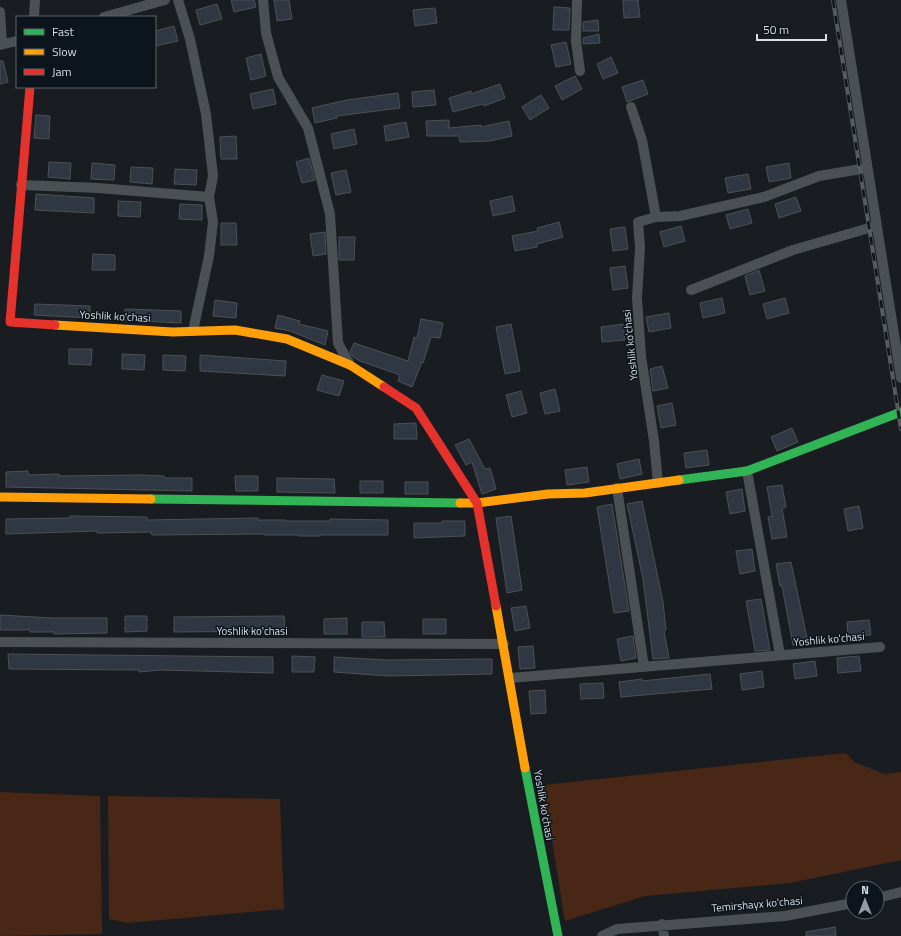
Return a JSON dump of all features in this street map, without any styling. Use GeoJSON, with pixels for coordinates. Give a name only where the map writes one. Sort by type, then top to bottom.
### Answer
{"type":"FeatureCollection","features":[{"type":"Feature","properties":{"kind":"street"},"geometry":{"type":"LineString","coordinates":[[34,16],[35,0]]}},
{"type":"Feature","properties":{"kind":"street"},"geometry":{"type":"LineString","coordinates":[[108,16],[165,0]]}},
{"type":"Feature","properties":{"kind":"street"},"geometry":{"type":"LineString","coordinates":[[178,0],[190,39],[206,114],[213,176],[209,197],[214,222],[209,256],[193,331]]}},
{"type":"Feature","properties":{"kind":"street","name":"Yoshlik ko'chasi"},"geometry":{"type":"LineString","coordinates":[[263,0],[266,33],[278,78],[308,128],[330,214],[338,343],[350,366]]}},
{"type":"Feature","properties":{"kind":"street"},"geometry":{"type":"LineString","coordinates":[[576,0],[576,41],[580,71]]}},
{"type":"Feature","properties":{"kind":"street"},"geometry":{"type":"LineString","coordinates":[[841,0],[901,378]]}},
{"type":"Feature","properties":{"kind":"street"},"geometry":{"type":"LineString","coordinates":[[0,12],[1,45],[16,41]]}},
{"type":"Feature","properties":{"kind":"street","name":"Yoshlik ko'chasi"},"geometry":{"type":"LineString","coordinates":[[30,88],[10,322],[193,331],[235,330],[287,339],[350,366],[416,408],[477,503],[504,644],[542,861],[558,936]]}},
{"type":"Feature","properties":{"kind":"street"},"geometry":{"type":"LineString","coordinates":[[631,108],[642,140],[656,217]]}},
{"type":"Feature","properties":{"kind":"street","name":"Yoshlik ko'chasi"},"geometry":{"type":"LineString","coordinates":[[658,483],[654,440],[641,356],[637,298],[640,247],[638,222],[656,217],[680,216],[764,197],[819,176],[867,168]]}},
{"type":"Feature","properties":{"kind":"street"},"geometry":{"type":"LineString","coordinates":[[21,185],[98,188],[209,197]]}},
{"type":"Feature","properties":{"kind":"street"},"geometry":{"type":"LineString","coordinates":[[691,290],[793,250],[876,226]]}},
{"type":"Feature","properties":{"kind":"street"},"geometry":{"type":"LineString","coordinates":[[0,497],[477,503],[617,488],[747,471],[901,412]]}},
{"type":"Feature","properties":{"kind":"street","name":"Yoshlik ko'chasi"},"geometry":{"type":"LineString","coordinates":[[747,471],[780,656]]}},
{"type":"Feature","properties":{"kind":"street"},"geometry":{"type":"LineString","coordinates":[[617,488],[644,667]]}},
{"type":"Feature","properties":{"kind":"street","name":"Yoshlik ko'chasi"},"geometry":{"type":"LineString","coordinates":[[0,642],[504,644]]}},
{"type":"Feature","properties":{"kind":"street","name":"Yoshlik ko'chasi"},"geometry":{"type":"LineString","coordinates":[[510,678],[880,647]]}},
{"type":"Feature","properties":{"kind":"street"},"geometry":{"type":"LineString","coordinates":[[885,896],[901,892]]}},
{"type":"Feature","properties":{"kind":"street","name":"Temirshayx ko'chasi"},"geometry":{"type":"LineString","coordinates":[[602,936],[617,928],[785,916],[845,905]]}},
{"type":"Feature","properties":{"kind":"street"},"geometry":{"type":"LineString","coordinates":[[662,924],[664,936]]}},
{"type":"Feature","properties":{"kind":"shaded area"},"geometry":{"type":"Polygon","coordinates":[[[846,753],[854,762],[884,774],[901,772],[901,860],[790,883],[645,896],[565,921],[543,785],[846,753]]]}},
{"type":"Feature","properties":{"kind":"shaded area"},"geometry":{"type":"Polygon","coordinates":[[[0,792],[100,796],[102,934],[0,936],[0,792]]]}},
{"type":"Feature","properties":{"kind":"shaded area"},"geometry":{"type":"Polygon","coordinates":[[[108,796],[280,799],[284,909],[127,923],[109,919],[108,796]]]}},
{"type":"Feature","properties":{"kind":"building"},"geometry":{"type":"Polygon","coordinates":[[[231,0],[254,0],[256,7],[234,12],[231,0]]]}},
{"type":"Feature","properties":{"kind":"building"},"geometry":{"type":"Polygon","coordinates":[[[274,0],[289,0],[292,19],[277,21],[274,0]]]}},
{"type":"Feature","properties":{"kind":"building"},"geometry":{"type":"Polygon","coordinates":[[[623,0],[638,0],[640,17],[624,18],[623,0]]]}},
{"type":"Feature","properties":{"kind":"building"},"geometry":{"type":"Polygon","coordinates":[[[217,4],[222,19],[200,25],[196,10],[217,4]]]}},
{"type":"Feature","properties":{"kind":"building"},"geometry":{"type":"Polygon","coordinates":[[[554,7],[570,8],[569,30],[553,30],[554,7]]]}},
{"type":"Feature","properties":{"kind":"building"},"geometry":{"type":"Polygon","coordinates":[[[435,8],[437,23],[415,26],[413,10],[435,8]]]}},
{"type":"Feature","properties":{"kind":"building"},"geometry":{"type":"Polygon","coordinates":[[[598,20],[599,31],[583,31],[583,22],[598,20]]]}},
{"type":"Feature","properties":{"kind":"building"},"geometry":{"type":"Polygon","coordinates":[[[174,26],[178,41],[156,46],[156,31],[174,26]]]}},
{"type":"Feature","properties":{"kind":"building"},"geometry":{"type":"Polygon","coordinates":[[[599,34],[600,43],[583,44],[583,38],[599,34]]]}},
{"type":"Feature","properties":{"kind":"building"},"geometry":{"type":"Polygon","coordinates":[[[566,42],[571,64],[556,67],[551,45],[566,42]]]}},
{"type":"Feature","properties":{"kind":"building"},"geometry":{"type":"Polygon","coordinates":[[[261,54],[266,76],[251,80],[246,58],[261,54]]]}},
{"type":"Feature","properties":{"kind":"building"},"geometry":{"type":"Polygon","coordinates":[[[611,57],[618,73],[603,79],[597,64],[611,57]]]}},
{"type":"Feature","properties":{"kind":"building"},"geometry":{"type":"Polygon","coordinates":[[[0,61],[3,61],[8,82],[0,84],[0,61]]]}},
{"type":"Feature","properties":{"kind":"building"},"geometry":{"type":"Polygon","coordinates":[[[575,76],[582,89],[562,100],[555,86],[575,76]]]}},
{"type":"Feature","properties":{"kind":"building"},"geometry":{"type":"Polygon","coordinates":[[[643,80],[648,94],[627,102],[622,87],[643,80]]]}},
{"type":"Feature","properties":{"kind":"building"},"geometry":{"type":"Polygon","coordinates":[[[500,84],[505,98],[484,106],[483,104],[453,112],[449,98],[471,91],[471,94],[500,84]]]}},
{"type":"Feature","properties":{"kind":"building"},"geometry":{"type":"Polygon","coordinates":[[[273,89],[276,104],[253,109],[250,94],[273,89]]]}},
{"type":"Feature","properties":{"kind":"building"},"geometry":{"type":"Polygon","coordinates":[[[434,90],[436,105],[413,107],[412,92],[434,90]]]}},
{"type":"Feature","properties":{"kind":"building"},"geometry":{"type":"Polygon","coordinates":[[[398,93],[400,108],[337,116],[337,118],[315,123],[312,108],[347,100],[398,93]]]}},
{"type":"Feature","properties":{"kind":"building"},"geometry":{"type":"Polygon","coordinates":[[[541,95],[549,108],[530,120],[522,107],[541,95]]]}},
{"type":"Feature","properties":{"kind":"building"},"geometry":{"type":"Polygon","coordinates":[[[36,115],[50,116],[49,139],[34,138],[36,115]]]}},
{"type":"Feature","properties":{"kind":"building"},"geometry":{"type":"Polygon","coordinates":[[[449,120],[449,128],[481,125],[481,127],[509,121],[512,136],[490,141],[460,142],[459,136],[427,136],[426,121],[449,120]]]}},
{"type":"Feature","properties":{"kind":"building"},"geometry":{"type":"Polygon","coordinates":[[[406,122],[409,137],[386,141],[384,126],[406,122]]]}},
{"type":"Feature","properties":{"kind":"building"},"geometry":{"type":"Polygon","coordinates":[[[354,129],[357,144],[334,149],[331,134],[354,129]]]}},
{"type":"Feature","properties":{"kind":"building"},"geometry":{"type":"Polygon","coordinates":[[[236,136],[237,159],[221,159],[220,137],[236,136]]]}},
{"type":"Feature","properties":{"kind":"building"},"geometry":{"type":"Polygon","coordinates":[[[309,158],[315,180],[302,183],[296,162],[309,158]]]}},
{"type":"Feature","properties":{"kind":"building"},"geometry":{"type":"Polygon","coordinates":[[[49,162],[71,163],[70,179],[48,177],[49,162]]]}},
{"type":"Feature","properties":{"kind":"building"},"geometry":{"type":"Polygon","coordinates":[[[92,163],[115,165],[114,180],[91,179],[92,163]]]}},
{"type":"Feature","properties":{"kind":"building"},"geometry":{"type":"Polygon","coordinates":[[[789,163],[791,178],[769,182],[766,167],[789,163]]]}},
{"type":"Feature","properties":{"kind":"building"},"geometry":{"type":"Polygon","coordinates":[[[131,167],[153,168],[152,184],[130,182],[131,167]]]}},
{"type":"Feature","properties":{"kind":"building"},"geometry":{"type":"Polygon","coordinates":[[[175,169],[197,170],[196,185],[174,184],[175,169]]]}},
{"type":"Feature","properties":{"kind":"building"},"geometry":{"type":"Polygon","coordinates":[[[346,170],[351,192],[336,195],[331,173],[346,170]]]}},
{"type":"Feature","properties":{"kind":"building"},"geometry":{"type":"Polygon","coordinates":[[[748,174],[751,189],[728,193],[725,178],[748,174]]]}},
{"type":"Feature","properties":{"kind":"building"},"geometry":{"type":"Polygon","coordinates":[[[36,194],[94,198],[94,213],[35,210],[36,194]]]}},
{"type":"Feature","properties":{"kind":"building"},"geometry":{"type":"Polygon","coordinates":[[[512,196],[515,211],[493,216],[490,201],[512,196]]]}},
{"type":"Feature","properties":{"kind":"building"},"geometry":{"type":"Polygon","coordinates":[[[796,197],[801,211],[779,218],[775,204],[796,197]]]}},
{"type":"Feature","properties":{"kind":"building"},"geometry":{"type":"Polygon","coordinates":[[[118,201],[141,202],[140,217],[118,216],[118,201]]]}},
{"type":"Feature","properties":{"kind":"building"},"geometry":{"type":"Polygon","coordinates":[[[180,204],[202,205],[202,220],[179,219],[180,204]]]}},
{"type":"Feature","properties":{"kind":"building"},"geometry":{"type":"Polygon","coordinates":[[[748,209],[752,223],[730,229],[726,215],[748,209]]]}},
{"type":"Feature","properties":{"kind":"building"},"geometry":{"type":"Polygon","coordinates":[[[559,222],[563,237],[537,244],[537,247],[515,251],[512,236],[538,231],[537,228],[559,222]]]}},
{"type":"Feature","properties":{"kind":"building"},"geometry":{"type":"Polygon","coordinates":[[[221,223],[236,223],[237,245],[221,245],[221,223]]]}},
{"type":"Feature","properties":{"kind":"building"},"geometry":{"type":"Polygon","coordinates":[[[681,226],[685,241],[664,247],[660,232],[681,226]]]}},
{"type":"Feature","properties":{"kind":"building"},"geometry":{"type":"Polygon","coordinates":[[[625,227],[628,249],[613,251],[610,229],[625,227]]]}},
{"type":"Feature","properties":{"kind":"building"},"geometry":{"type":"Polygon","coordinates":[[[325,232],[326,254],[313,256],[310,234],[325,232]]]}},
{"type":"Feature","properties":{"kind":"building"},"geometry":{"type":"Polygon","coordinates":[[[339,237],[355,237],[354,260],[339,260],[339,237]]]}},
{"type":"Feature","properties":{"kind":"building"},"geometry":{"type":"Polygon","coordinates":[[[93,254],[115,255],[115,270],[92,270],[93,254]]]}},
{"type":"Feature","properties":{"kind":"building"},"geometry":{"type":"Polygon","coordinates":[[[625,266],[628,288],[613,290],[610,268],[625,266]]]}},
{"type":"Feature","properties":{"kind":"building"},"geometry":{"type":"Polygon","coordinates":[[[759,270],[765,291],[750,295],[745,276],[759,270]]]}},
{"type":"Feature","properties":{"kind":"building"},"geometry":{"type":"Polygon","coordinates":[[[722,298],[725,313],[703,318],[700,303],[722,298]]]}},
{"type":"Feature","properties":{"kind":"building"},"geometry":{"type":"Polygon","coordinates":[[[785,298],[789,313],[767,319],[763,304],[785,298]]]}},
{"type":"Feature","properties":{"kind":"building"},"geometry":{"type":"Polygon","coordinates":[[[215,300],[237,303],[236,318],[213,316],[215,300]]]}},
{"type":"Feature","properties":{"kind":"building"},"geometry":{"type":"Polygon","coordinates":[[[35,304],[90,306],[90,318],[34,315],[35,304]]]}},
{"type":"Feature","properties":{"kind":"building"},"geometry":{"type":"Polygon","coordinates":[[[125,309],[181,311],[181,323],[124,320],[125,309]]]}},
{"type":"Feature","properties":{"kind":"building"},"geometry":{"type":"Polygon","coordinates":[[[669,313],[671,328],[649,332],[646,317],[669,313]]]}},
{"type":"Feature","properties":{"kind":"building"},"geometry":{"type":"Polygon","coordinates":[[[278,315],[300,321],[299,324],[328,331],[325,345],[290,331],[275,328],[278,315]]]}},
{"type":"Feature","properties":{"kind":"building"},"geometry":{"type":"Polygon","coordinates":[[[421,319],[443,323],[440,338],[431,337],[423,363],[422,362],[412,387],[398,381],[400,375],[360,361],[353,357],[350,352],[354,343],[408,361],[414,337],[417,338],[421,319]]]}},
{"type":"Feature","properties":{"kind":"building"},"geometry":{"type":"Polygon","coordinates":[[[511,324],[520,371],[505,374],[496,327],[511,324]]]}},
{"type":"Feature","properties":{"kind":"building"},"geometry":{"type":"Polygon","coordinates":[[[623,324],[625,340],[602,342],[601,327],[623,324]]]}},
{"type":"Feature","properties":{"kind":"building"},"geometry":{"type":"Polygon","coordinates":[[[69,349],[92,349],[91,365],[69,364],[69,349]]]}},
{"type":"Feature","properties":{"kind":"building"},"geometry":{"type":"Polygon","coordinates":[[[122,354],[145,355],[144,370],[122,369],[122,354]]]}},
{"type":"Feature","properties":{"kind":"building"},"geometry":{"type":"Polygon","coordinates":[[[163,355],[186,356],[185,371],[163,370],[163,355]]]}},
{"type":"Feature","properties":{"kind":"building"},"geometry":{"type":"Polygon","coordinates":[[[200,355],[286,361],[285,376],[200,371],[200,355]]]}},
{"type":"Feature","properties":{"kind":"building"},"geometry":{"type":"Polygon","coordinates":[[[662,366],[668,388],[653,391],[650,369],[662,366]]]}},
{"type":"Feature","properties":{"kind":"building"},"geometry":{"type":"Polygon","coordinates":[[[322,375],[344,381],[339,396],[317,390],[322,375]]]}},
{"type":"Feature","properties":{"kind":"building"},"geometry":{"type":"Polygon","coordinates":[[[555,389],[560,411],[545,414],[540,393],[555,389]]]}},
{"type":"Feature","properties":{"kind":"building"},"geometry":{"type":"Polygon","coordinates":[[[521,391],[527,413],[512,417],[506,395],[521,391]]]}},
{"type":"Feature","properties":{"kind":"building"},"geometry":{"type":"Polygon","coordinates":[[[672,403],[676,425],[661,428],[657,406],[672,403]]]}},
{"type":"Feature","properties":{"kind":"building"},"geometry":{"type":"Polygon","coordinates":[[[416,423],[417,439],[394,439],[394,424],[416,423]]]}},
{"type":"Feature","properties":{"kind":"building"},"geometry":{"type":"Polygon","coordinates":[[[792,428],[798,442],[777,451],[771,437],[792,428]]]}},
{"type":"Feature","properties":{"kind":"building"},"geometry":{"type":"Polygon","coordinates":[[[469,439],[485,469],[490,468],[496,489],[482,494],[472,462],[466,465],[455,445],[469,439]]]}},
{"type":"Feature","properties":{"kind":"building"},"geometry":{"type":"Polygon","coordinates":[[[707,450],[709,465],[686,468],[684,453],[707,450]]]}},
{"type":"Feature","properties":{"kind":"building"},"geometry":{"type":"Polygon","coordinates":[[[639,459],[642,474],[620,479],[617,464],[639,459]]]}},
{"type":"Feature","properties":{"kind":"building"},"geometry":{"type":"Polygon","coordinates":[[[587,467],[589,482],[567,485],[565,470],[587,467]]]}},
{"type":"Feature","properties":{"kind":"building"},"geometry":{"type":"Polygon","coordinates":[[[28,471],[28,475],[140,475],[164,476],[164,478],[192,478],[192,491],[6,487],[6,472],[28,471]]]}},
{"type":"Feature","properties":{"kind":"building"},"geometry":{"type":"Polygon","coordinates":[[[235,476],[258,476],[258,491],[236,491],[235,476]]]}},
{"type":"Feature","properties":{"kind":"building"},"geometry":{"type":"Polygon","coordinates":[[[277,478],[334,479],[335,493],[277,492],[277,478]]]}},
{"type":"Feature","properties":{"kind":"building"},"geometry":{"type":"Polygon","coordinates":[[[360,481],[383,481],[383,493],[360,493],[360,481]]]}},
{"type":"Feature","properties":{"kind":"building"},"geometry":{"type":"Polygon","coordinates":[[[405,482],[428,482],[428,494],[405,494],[405,482]]]}},
{"type":"Feature","properties":{"kind":"building"},"geometry":{"type":"Polygon","coordinates":[[[782,485],[786,507],[782,508],[787,537],[772,539],[768,517],[772,516],[767,487],[782,485]]]}},
{"type":"Feature","properties":{"kind":"building"},"geometry":{"type":"Polygon","coordinates":[[[742,489],[745,511],[730,514],[726,492],[742,489]]]}},
{"type":"Feature","properties":{"kind":"building"},"geometry":{"type":"Polygon","coordinates":[[[642,501],[663,602],[666,630],[664,631],[669,658],[653,659],[643,579],[627,504],[642,501]]]}},
{"type":"Feature","properties":{"kind":"building"},"geometry":{"type":"Polygon","coordinates":[[[612,504],[629,611],[614,613],[597,507],[612,504]]]}},
{"type":"Feature","properties":{"kind":"building"},"geometry":{"type":"Polygon","coordinates":[[[859,506],[863,528],[848,531],[844,509],[859,506]]]}},
{"type":"Feature","properties":{"kind":"building"},"geometry":{"type":"Polygon","coordinates":[[[70,516],[147,517],[147,520],[258,518],[258,520],[286,521],[330,521],[330,519],[388,520],[388,535],[152,535],[151,532],[97,533],[97,531],[6,534],[6,519],[70,518],[70,516]]]}},
{"type":"Feature","properties":{"kind":"building"},"geometry":{"type":"Polygon","coordinates":[[[511,516],[522,590],[507,593],[496,518],[511,516]]]}},
{"type":"Feature","properties":{"kind":"building"},"geometry":{"type":"Polygon","coordinates":[[[442,521],[465,521],[465,536],[414,538],[414,523],[442,523],[442,521]]]}},
{"type":"Feature","properties":{"kind":"building"},"geometry":{"type":"Polygon","coordinates":[[[752,549],[755,571],[740,574],[736,551],[752,549]]]}},
{"type":"Feature","properties":{"kind":"building"},"geometry":{"type":"Polygon","coordinates":[[[791,562],[808,643],[793,645],[782,586],[780,586],[776,564],[791,562]]]}},
{"type":"Feature","properties":{"kind":"building"},"geometry":{"type":"Polygon","coordinates":[[[761,599],[770,650],[755,651],[746,601],[761,599]]]}},
{"type":"Feature","properties":{"kind":"building"},"geometry":{"type":"Polygon","coordinates":[[[526,606],[530,628],[515,631],[511,608],[526,606]]]}},
{"type":"Feature","properties":{"kind":"building"},"geometry":{"type":"Polygon","coordinates":[[[0,615],[52,618],[107,618],[107,633],[54,634],[54,632],[30,632],[30,630],[0,630],[0,615]]]}},
{"type":"Feature","properties":{"kind":"building"},"geometry":{"type":"Polygon","coordinates":[[[125,616],[147,616],[147,631],[125,632],[125,616]]]}},
{"type":"Feature","properties":{"kind":"building"},"geometry":{"type":"Polygon","coordinates":[[[284,616],[285,631],[174,632],[174,617],[284,616]]]}},
{"type":"Feature","properties":{"kind":"building"},"geometry":{"type":"Polygon","coordinates":[[[347,618],[347,634],[324,634],[324,619],[347,618]]]}},
{"type":"Feature","properties":{"kind":"building"},"geometry":{"type":"Polygon","coordinates":[[[423,619],[446,619],[446,634],[423,634],[423,619]]]}},
{"type":"Feature","properties":{"kind":"building"},"geometry":{"type":"Polygon","coordinates":[[[869,620],[871,635],[848,637],[847,622],[869,620]]]}},
{"type":"Feature","properties":{"kind":"building"},"geometry":{"type":"Polygon","coordinates":[[[362,622],[384,622],[385,637],[362,637],[362,622]]]}},
{"type":"Feature","properties":{"kind":"building"},"geometry":{"type":"Polygon","coordinates":[[[633,636],[636,658],[621,661],[617,639],[633,636]]]}},
{"type":"Feature","properties":{"kind":"building"},"geometry":{"type":"Polygon","coordinates":[[[533,646],[535,668],[520,669],[518,647],[533,646]]]}},
{"type":"Feature","properties":{"kind":"building"},"geometry":{"type":"Polygon","coordinates":[[[8,654],[273,657],[273,673],[161,670],[139,672],[139,670],[9,669],[8,654]]]}},
{"type":"Feature","properties":{"kind":"building"},"geometry":{"type":"Polygon","coordinates":[[[292,656],[315,657],[314,672],[292,672],[292,656]]]}},
{"type":"Feature","properties":{"kind":"building"},"geometry":{"type":"Polygon","coordinates":[[[859,656],[861,671],[838,673],[837,658],[859,656]]]}},
{"type":"Feature","properties":{"kind":"building"},"geometry":{"type":"Polygon","coordinates":[[[334,657],[386,660],[492,659],[492,674],[388,676],[334,672],[334,657]]]}},
{"type":"Feature","properties":{"kind":"building"},"geometry":{"type":"Polygon","coordinates":[[[815,661],[817,676],[795,679],[793,664],[815,661]]]}},
{"type":"Feature","properties":{"kind":"building"},"geometry":{"type":"Polygon","coordinates":[[[762,671],[764,687],[742,690],[740,674],[762,671]]]}},
{"type":"Feature","properties":{"kind":"building"},"geometry":{"type":"Polygon","coordinates":[[[710,674],[712,689],[621,697],[619,682],[710,674]]]}},
{"type":"Feature","properties":{"kind":"building"},"geometry":{"type":"Polygon","coordinates":[[[603,683],[604,698],[581,699],[580,684],[603,683]]]}},
{"type":"Feature","properties":{"kind":"building"},"geometry":{"type":"Polygon","coordinates":[[[545,690],[546,713],[531,714],[529,691],[545,690]]]}},
{"type":"Feature","properties":{"kind":"building"},"geometry":{"type":"Polygon","coordinates":[[[835,927],[836,936],[806,936],[806,932],[835,927]]]}},
{"type":"Feature","properties":{"kind":"railway"},"geometry":{"type":"LineString","coordinates":[[833,0],[901,429]]}},
{"type":"Feature","properties":{"kind":"traffic: fast"},"geometry":{"type":"LineString","coordinates":[[679,480],[747,471],[901,412]]}},
{"type":"Feature","properties":{"kind":"traffic: fast"},"geometry":{"type":"LineString","coordinates":[[151,499],[460,503]]}},
{"type":"Feature","properties":{"kind":"traffic: fast"},"geometry":{"type":"LineString","coordinates":[[525,768],[558,936]]}},
{"type":"Feature","properties":{"kind":"traffic: slow"},"geometry":{"type":"LineString","coordinates":[[55,325],[173,332],[235,330],[287,339],[350,365],[384,387]]}},
{"type":"Feature","properties":{"kind":"traffic: slow"},"geometry":{"type":"LineString","coordinates":[[460,503],[477,503],[548,494],[585,493],[679,480]]}},
{"type":"Feature","properties":{"kind":"traffic: slow"},"geometry":{"type":"LineString","coordinates":[[0,497],[151,499]]}},
{"type":"Feature","properties":{"kind":"traffic: slow"},"geometry":{"type":"LineString","coordinates":[[496,606],[525,768]]}},
{"type":"Feature","properties":{"kind":"traffic: jam"},"geometry":{"type":"LineString","coordinates":[[30,88],[10,322],[55,325]]}},
{"type":"Feature","properties":{"kind":"traffic: jam"},"geometry":{"type":"LineString","coordinates":[[384,387],[416,408],[477,503],[496,606]]}}]}
